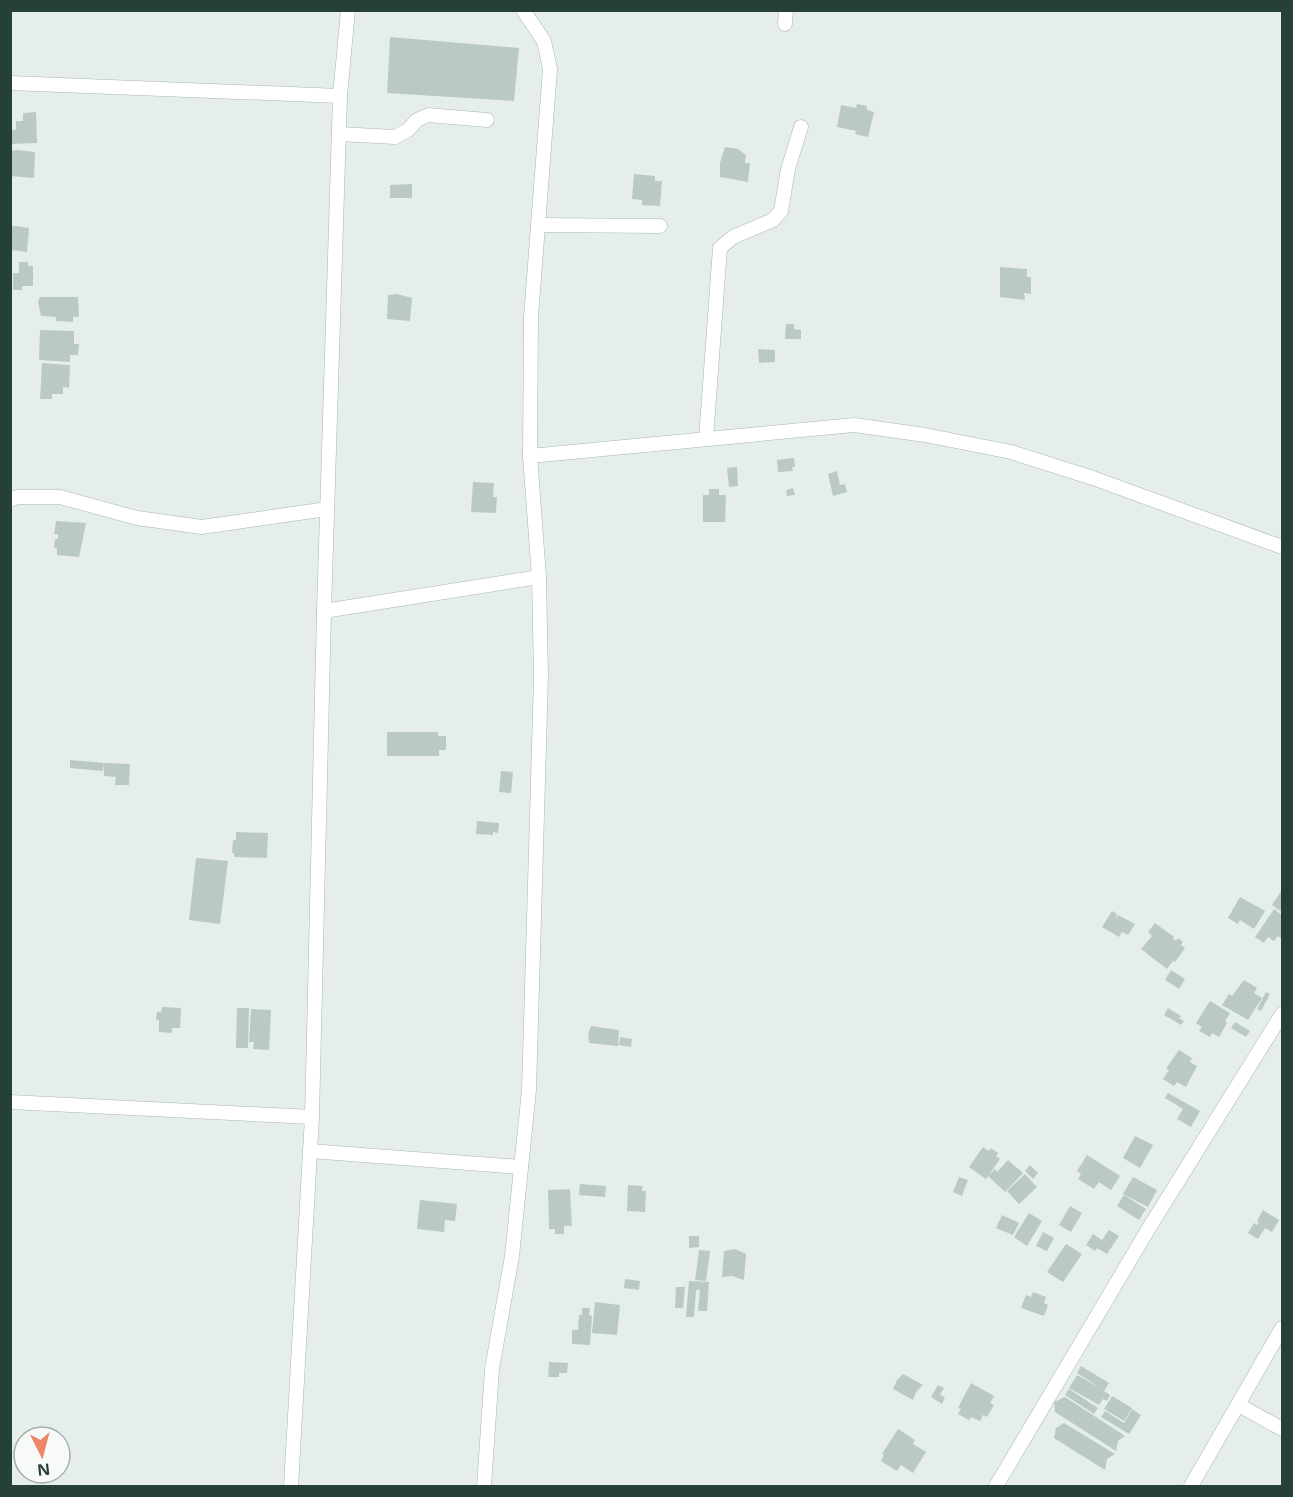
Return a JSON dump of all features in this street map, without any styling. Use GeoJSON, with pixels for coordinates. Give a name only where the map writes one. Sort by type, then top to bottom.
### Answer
{"type":"FeatureCollection","features":[{"type":"Feature","properties":{"kind":"street"},"geometry":{"type":"LineString","coordinates":[[291,1486],[312,1117],[324,611],[340,96],[348,10]]}},
{"type":"Feature","properties":{"kind":"street"},"geometry":{"type":"LineString","coordinates":[[484,1486],[492,1369],[512,1256],[530,1067],[541,677],[539,577],[530,456],[531,317],[550,69],[544,41],[523,10]]}},
{"type":"Feature","properties":{"kind":"street"},"geometry":{"type":"LineString","coordinates":[[538,31],[540,10]]}},
{"type":"Feature","properties":{"kind":"street"},"geometry":{"type":"LineString","coordinates":[[10,83],[340,96]]}},
{"type":"Feature","properties":{"kind":"street"},"geometry":{"type":"LineString","coordinates":[[339,134],[395,137],[408,130],[417,120],[428,115],[487,120]]}},
{"type":"Feature","properties":{"kind":"street"},"geometry":{"type":"LineString","coordinates":[[706,440],[720,248],[733,237],[773,220],[781,211],[788,169],[801,127]]}},
{"type":"Feature","properties":{"kind":"street"},"geometry":{"type":"LineString","coordinates":[[538,225],[660,226]]}},
{"type":"Feature","properties":{"kind":"street"},"geometry":{"type":"LineString","coordinates":[[530,456],[854,425],[925,435],[1011,452],[1093,478],[1282,547]]}},
{"type":"Feature","properties":{"kind":"street"},"geometry":{"type":"LineString","coordinates":[[10,500],[18,497],[60,497],[138,518],[202,527],[327,509]]}},
{"type":"Feature","properties":{"kind":"street"},"geometry":{"type":"LineString","coordinates":[[324,611],[539,577]]}},
{"type":"Feature","properties":{"kind":"street"},"geometry":{"type":"LineString","coordinates":[[996,1486],[1149,1228],[1282,1014]]}},
{"type":"Feature","properties":{"kind":"street"},"geometry":{"type":"LineString","coordinates":[[10,1102],[312,1117]]}},
{"type":"Feature","properties":{"kind":"street"},"geometry":{"type":"LineString","coordinates":[[310,1151],[521,1167]]}},
{"type":"Feature","properties":{"kind":"street"},"geometry":{"type":"LineString","coordinates":[[1191,1486],[1282,1328]]}},
{"type":"Feature","properties":{"kind":"street"},"geometry":{"type":"LineString","coordinates":[[1239,1406],[1282,1429]]}},
{"type":"Feature","properties":{"kind":"building"},"geometry":{"type":"Polygon","coordinates":[[[390,37],[519,48],[514,101],[387,93],[390,37]]]}},
{"type":"Feature","properties":{"kind":"building"},"geometry":{"type":"Polygon","coordinates":[[[857,104],[867,106],[867,110],[874,112],[868,137],[855,134],[856,131],[837,127],[841,105],[856,108],[857,104]]]}},
{"type":"Feature","properties":{"kind":"building"},"geometry":{"type":"Polygon","coordinates":[[[36,112],[37,143],[10,144],[10,130],[16,130],[16,121],[23,121],[23,113],[36,112]]]}},
{"type":"Feature","properties":{"kind":"building"},"geometry":{"type":"Polygon","coordinates":[[[725,147],[738,149],[746,155],[745,163],[750,163],[748,182],[720,177],[720,163],[725,147]]]}},
{"type":"Feature","properties":{"kind":"building"},"geometry":{"type":"Polygon","coordinates":[[[10,151],[35,152],[34,178],[10,176],[10,151]]]}},
{"type":"Feature","properties":{"kind":"building"},"geometry":{"type":"Polygon","coordinates":[[[634,174],[655,176],[655,181],[662,181],[660,206],[642,205],[642,200],[632,199],[634,174]]]}},
{"type":"Feature","properties":{"kind":"building"},"geometry":{"type":"Polygon","coordinates":[[[412,184],[412,198],[390,198],[390,185],[412,184]]]}},
{"type":"Feature","properties":{"kind":"building"},"geometry":{"type":"Polygon","coordinates":[[[10,227],[29,228],[27,252],[10,250],[10,227]]]}},
{"type":"Feature","properties":{"kind":"building"},"geometry":{"type":"Polygon","coordinates":[[[19,262],[28,262],[28,266],[33,266],[33,286],[22,286],[22,290],[13,290],[13,273],[19,273],[19,262]]]}},
{"type":"Feature","properties":{"kind":"building"},"geometry":{"type":"Polygon","coordinates":[[[1000,267],[1027,269],[1027,277],[1031,277],[1031,294],[1024,293],[1025,300],[1000,297],[1000,267]]]}},
{"type":"Feature","properties":{"kind":"building"},"geometry":{"type":"Polygon","coordinates":[[[397,294],[412,298],[410,321],[387,319],[388,295],[397,294]]]}},
{"type":"Feature","properties":{"kind":"building"},"geometry":{"type":"Polygon","coordinates":[[[40,297],[78,297],[79,317],[73,317],[73,322],[56,321],[56,317],[41,316],[38,302],[40,297]]]}},
{"type":"Feature","properties":{"kind":"building"},"geometry":{"type":"Polygon","coordinates":[[[786,324],[794,324],[794,329],[801,330],[801,339],[785,339],[786,324]]]}},
{"type":"Feature","properties":{"kind":"building"},"geometry":{"type":"Polygon","coordinates":[[[40,330],[74,331],[74,344],[79,344],[78,355],[70,355],[70,362],[39,360],[40,330]]]}},
{"type":"Feature","properties":{"kind":"building"},"geometry":{"type":"Polygon","coordinates":[[[758,349],[775,350],[775,362],[759,363],[758,349]]]}},
{"type":"Feature","properties":{"kind":"building"},"geometry":{"type":"Polygon","coordinates":[[[42,363],[70,365],[69,388],[63,387],[63,394],[52,394],[52,399],[40,399],[42,363]]]}},
{"type":"Feature","properties":{"kind":"building"},"geometry":{"type":"Polygon","coordinates":[[[794,458],[793,471],[778,472],[777,460],[794,458]]]}},
{"type":"Feature","properties":{"kind":"building"},"geometry":{"type":"Polygon","coordinates":[[[737,467],[738,486],[729,487],[727,468],[737,467]]]}},
{"type":"Feature","properties":{"kind":"building"},"geometry":{"type":"Polygon","coordinates":[[[837,471],[840,485],[845,484],[847,492],[833,496],[828,474],[837,471]]]}},
{"type":"Feature","properties":{"kind":"building"},"geometry":{"type":"Polygon","coordinates":[[[473,482],[494,483],[493,497],[497,497],[496,513],[471,512],[473,482]]]}},
{"type":"Feature","properties":{"kind":"building"},"geometry":{"type":"Polygon","coordinates":[[[793,488],[795,495],[787,496],[786,490],[793,488]]]}},
{"type":"Feature","properties":{"kind":"building"},"geometry":{"type":"Polygon","coordinates":[[[709,489],[719,489],[719,495],[726,495],[725,522],[703,522],[703,495],[709,495],[709,489]]]}},
{"type":"Feature","properties":{"kind":"building"},"geometry":{"type":"Polygon","coordinates":[[[56,521],[86,523],[79,557],[57,555],[57,548],[54,548],[55,539],[58,539],[58,534],[54,534],[56,521]]]}},
{"type":"Feature","properties":{"kind":"building"},"geometry":{"type":"Polygon","coordinates":[[[387,732],[438,732],[438,736],[446,736],[446,750],[439,750],[439,756],[387,756],[387,732]]]}},
{"type":"Feature","properties":{"kind":"building"},"geometry":{"type":"Polygon","coordinates":[[[70,760],[104,763],[103,771],[70,768],[70,760]]]}},
{"type":"Feature","properties":{"kind":"building"},"geometry":{"type":"Polygon","coordinates":[[[104,763],[130,764],[129,785],[115,785],[116,777],[104,776],[104,763]]]}},
{"type":"Feature","properties":{"kind":"building"},"geometry":{"type":"Polygon","coordinates":[[[501,771],[513,772],[511,793],[499,792],[501,771]]]}},
{"type":"Feature","properties":{"kind":"building"},"geometry":{"type":"Polygon","coordinates":[[[477,821],[499,823],[498,833],[476,834],[477,821]]]}},
{"type":"Feature","properties":{"kind":"building"},"geometry":{"type":"Polygon","coordinates":[[[236,832],[268,833],[267,858],[234,857],[233,840],[236,840],[236,832]]]}},
{"type":"Feature","properties":{"kind":"building"},"geometry":{"type":"Polygon","coordinates":[[[196,858],[228,861],[220,924],[189,920],[196,858]]]}},
{"type":"Feature","properties":{"kind":"building"},"geometry":{"type":"Polygon","coordinates":[[[1282,890],[1282,912],[1272,905],[1282,890]]]}},
{"type":"Feature","properties":{"kind":"building"},"geometry":{"type":"Polygon","coordinates":[[[1240,897],[1265,911],[1254,929],[1240,920],[1238,924],[1228,918],[1240,897]]]}},
{"type":"Feature","properties":{"kind":"building"},"geometry":{"type":"Polygon","coordinates":[[[1274,909],[1282,915],[1282,939],[1278,936],[1274,941],[1268,937],[1264,943],[1255,937],[1274,909]]]}},
{"type":"Feature","properties":{"kind":"building"},"geometry":{"type":"Polygon","coordinates":[[[1112,911],[1117,914],[1115,920],[1118,915],[1135,924],[1128,935],[1122,932],[1119,937],[1102,927],[1112,911]]]}},
{"type":"Feature","properties":{"kind":"building"},"geometry":{"type":"Polygon","coordinates":[[[1155,923],[1174,937],[1173,939],[1176,941],[1178,938],[1183,942],[1181,945],[1185,948],[1167,969],[1141,949],[1152,936],[1148,932],[1155,923]]]}},
{"type":"Feature","properties":{"kind":"building"},"geometry":{"type":"Polygon","coordinates":[[[1171,970],[1185,979],[1179,989],[1165,980],[1171,970]]]}},
{"type":"Feature","properties":{"kind":"building"},"geometry":{"type":"Polygon","coordinates":[[[1244,980],[1257,988],[1254,993],[1262,998],[1248,1020],[1222,1005],[1229,994],[1232,996],[1244,980]]]}},
{"type":"Feature","properties":{"kind":"building"},"geometry":{"type":"Polygon","coordinates":[[[1266,992],[1270,994],[1261,1011],[1257,1009],[1266,992]]]}},
{"type":"Feature","properties":{"kind":"building"},"geometry":{"type":"Polygon","coordinates":[[[1210,1001],[1230,1013],[1219,1037],[1212,1033],[1210,1037],[1199,1031],[1202,1027],[1196,1023],[1210,1001]]]}},
{"type":"Feature","properties":{"kind":"building"},"geometry":{"type":"Polygon","coordinates":[[[162,1007],[181,1008],[180,1028],[172,1028],[172,1033],[159,1032],[159,1020],[156,1020],[157,1012],[161,1012],[162,1007]]]}},
{"type":"Feature","properties":{"kind":"building"},"geometry":{"type":"Polygon","coordinates":[[[237,1008],[249,1008],[248,1048],[236,1048],[237,1008]]]}},
{"type":"Feature","properties":{"kind":"building"},"geometry":{"type":"Polygon","coordinates":[[[1168,1008],[1181,1016],[1179,1018],[1184,1021],[1181,1025],[1164,1015],[1168,1008]]]}},
{"type":"Feature","properties":{"kind":"building"},"geometry":{"type":"Polygon","coordinates":[[[251,1009],[271,1010],[269,1050],[253,1049],[254,1042],[249,1042],[251,1009]]]}},
{"type":"Feature","properties":{"kind":"building"},"geometry":{"type":"Polygon","coordinates":[[[1235,1022],[1250,1031],[1246,1037],[1231,1028],[1235,1022]]]}},
{"type":"Feature","properties":{"kind":"building"},"geometry":{"type":"Polygon","coordinates":[[[591,1026],[619,1030],[618,1046],[589,1043],[588,1034],[591,1026]]]}},
{"type":"Feature","properties":{"kind":"building"},"geometry":{"type":"Polygon","coordinates":[[[620,1037],[632,1039],[631,1047],[619,1045],[620,1037]]]}},
{"type":"Feature","properties":{"kind":"building"},"geometry":{"type":"Polygon","coordinates":[[[1179,1050],[1192,1058],[1190,1062],[1197,1066],[1186,1087],[1177,1082],[1174,1086],[1163,1079],[1169,1070],[1166,1069],[1179,1050]]]}},
{"type":"Feature","properties":{"kind":"building"},"geometry":{"type":"Polygon","coordinates":[[[1168,1093],[1200,1111],[1191,1127],[1177,1119],[1183,1109],[1165,1098],[1168,1093]]]}},
{"type":"Feature","properties":{"kind":"building"},"geometry":{"type":"Polygon","coordinates":[[[1135,1136],[1153,1145],[1140,1168],[1123,1158],[1135,1136]]]}},
{"type":"Feature","properties":{"kind":"building"},"geometry":{"type":"Polygon","coordinates":[[[983,1147],[989,1151],[991,1148],[998,1153],[996,1156],[1000,1159],[986,1179],[969,1167],[983,1147]]]}},
{"type":"Feature","properties":{"kind":"building"},"geometry":{"type":"Polygon","coordinates":[[[1087,1155],[1120,1176],[1111,1190],[1099,1182],[1094,1189],[1078,1179],[1081,1174],[1077,1171],[1087,1155]]]}},
{"type":"Feature","properties":{"kind":"building"},"geometry":{"type":"Polygon","coordinates":[[[1008,1160],[1023,1173],[1005,1192],[988,1176],[995,1169],[997,1172],[1008,1160]]]}},
{"type":"Feature","properties":{"kind":"building"},"geometry":{"type":"Polygon","coordinates":[[[1030,1165],[1038,1173],[1033,1179],[1025,1171],[1030,1165]]]}},
{"type":"Feature","properties":{"kind":"building"},"geometry":{"type":"Polygon","coordinates":[[[1025,1174],[1037,1187],[1019,1204],[1007,1191],[1025,1174]]]}},
{"type":"Feature","properties":{"kind":"building"},"geometry":{"type":"Polygon","coordinates":[[[959,1177],[968,1180],[962,1196],[953,1192],[959,1177]]]}},
{"type":"Feature","properties":{"kind":"building"},"geometry":{"type":"Polygon","coordinates":[[[1133,1177],[1157,1190],[1148,1207],[1123,1194],[1133,1177]]]}},
{"type":"Feature","properties":{"kind":"building"},"geometry":{"type":"Polygon","coordinates":[[[580,1184],[606,1186],[605,1197],[579,1195],[580,1184]]]}},
{"type":"Feature","properties":{"kind":"building"},"geometry":{"type":"Polygon","coordinates":[[[628,1185],[643,1186],[642,1191],[646,1191],[645,1212],[627,1211],[628,1185]]]}},
{"type":"Feature","properties":{"kind":"building"},"geometry":{"type":"Polygon","coordinates":[[[570,1189],[572,1226],[564,1226],[564,1234],[555,1234],[555,1229],[549,1229],[548,1190],[570,1189]]]}},
{"type":"Feature","properties":{"kind":"building"},"geometry":{"type":"Polygon","coordinates":[[[1124,1195],[1146,1209],[1139,1220],[1117,1206],[1124,1195]]]}},
{"type":"Feature","properties":{"kind":"building"},"geometry":{"type":"Polygon","coordinates":[[[420,1200],[457,1204],[455,1221],[445,1220],[444,1232],[417,1229],[420,1200]]]}},
{"type":"Feature","properties":{"kind":"building"},"geometry":{"type":"Polygon","coordinates":[[[1070,1206],[1082,1213],[1071,1232],[1059,1225],[1070,1206]]]}},
{"type":"Feature","properties":{"kind":"building"},"geometry":{"type":"Polygon","coordinates":[[[1263,1210],[1279,1220],[1272,1232],[1265,1228],[1258,1239],[1248,1233],[1254,1223],[1257,1225],[1259,1222],[1257,1221],[1263,1210]]]}},
{"type":"Feature","properties":{"kind":"building"},"geometry":{"type":"Polygon","coordinates":[[[1029,1213],[1042,1221],[1027,1246],[1014,1237],[1029,1213]]]}},
{"type":"Feature","properties":{"kind":"building"},"geometry":{"type":"Polygon","coordinates":[[[1002,1215],[1019,1223],[1013,1235],[996,1228],[1002,1215]]]}},
{"type":"Feature","properties":{"kind":"building"},"geometry":{"type":"Polygon","coordinates":[[[1109,1230],[1119,1236],[1107,1254],[1097,1248],[1095,1251],[1086,1245],[1093,1234],[1102,1240],[1109,1230]]]}},
{"type":"Feature","properties":{"kind":"building"},"geometry":{"type":"Polygon","coordinates":[[[1043,1232],[1054,1238],[1047,1251],[1036,1246],[1043,1232]]]}},
{"type":"Feature","properties":{"kind":"building"},"geometry":{"type":"Polygon","coordinates":[[[689,1236],[699,1236],[699,1247],[689,1248],[689,1236]]]}},
{"type":"Feature","properties":{"kind":"building"},"geometry":{"type":"Polygon","coordinates":[[[1066,1244],[1082,1254],[1063,1282],[1047,1272],[1066,1244]]]}},
{"type":"Feature","properties":{"kind":"building"},"geometry":{"type":"Polygon","coordinates":[[[735,1249],[746,1254],[744,1280],[732,1276],[722,1277],[724,1251],[735,1249]]]}},
{"type":"Feature","properties":{"kind":"building"},"geometry":{"type":"Polygon","coordinates":[[[699,1250],[710,1251],[706,1281],[695,1280],[699,1250]]]}},
{"type":"Feature","properties":{"kind":"building"},"geometry":{"type":"Polygon","coordinates":[[[625,1279],[640,1281],[639,1290],[624,1288],[625,1279]]]}},
{"type":"Feature","properties":{"kind":"building"},"geometry":{"type":"Polygon","coordinates":[[[689,1281],[709,1282],[707,1311],[698,1311],[700,1290],[696,1290],[694,1317],[686,1317],[689,1281]]]}},
{"type":"Feature","properties":{"kind":"building"},"geometry":{"type":"Polygon","coordinates":[[[676,1287],[685,1287],[683,1308],[675,1308],[676,1287]]]}},
{"type":"Feature","properties":{"kind":"building"},"geometry":{"type":"Polygon","coordinates":[[[1033,1292],[1046,1297],[1044,1303],[1048,1305],[1044,1316],[1021,1308],[1026,1295],[1031,1297],[1033,1292]]]}},
{"type":"Feature","properties":{"kind":"building"},"geometry":{"type":"Polygon","coordinates":[[[595,1302],[620,1305],[617,1335],[592,1333],[595,1302]]]}},
{"type":"Feature","properties":{"kind":"building"},"geometry":{"type":"Polygon","coordinates":[[[582,1308],[590,1308],[589,1315],[592,1316],[590,1345],[572,1344],[572,1330],[578,1330],[582,1308]]]}},
{"type":"Feature","properties":{"kind":"building"},"geometry":{"type":"Polygon","coordinates":[[[549,1362],[568,1363],[567,1373],[559,1373],[559,1377],[548,1377],[549,1362]]]}},
{"type":"Feature","properties":{"kind":"building"},"geometry":{"type":"Polygon","coordinates":[[[1081,1366],[1109,1383],[1104,1391],[1110,1395],[1107,1401],[1103,1399],[1099,1405],[1069,1388],[1077,1375],[1102,1389],[1077,1373],[1081,1366]]]}},
{"type":"Feature","properties":{"kind":"building"},"geometry":{"type":"Polygon","coordinates":[[[903,1374],[923,1385],[916,1392],[913,1400],[893,1389],[903,1374]]]}},
{"type":"Feature","properties":{"kind":"building"},"geometry":{"type":"Polygon","coordinates":[[[971,1383],[994,1396],[990,1403],[994,1405],[987,1417],[983,1415],[980,1421],[971,1417],[969,1420],[958,1414],[961,1409],[958,1408],[971,1383]]]}},
{"type":"Feature","properties":{"kind":"building"},"geometry":{"type":"Polygon","coordinates":[[[938,1385],[944,1388],[940,1395],[945,1397],[942,1404],[931,1397],[938,1385]]]}},
{"type":"Feature","properties":{"kind":"building"},"geometry":{"type":"Polygon","coordinates":[[[1069,1389],[1098,1408],[1094,1414],[1065,1395],[1069,1389]]]}},
{"type":"Feature","properties":{"kind":"building"},"geometry":{"type":"Polygon","coordinates":[[[1112,1396],[1132,1408],[1124,1421],[1104,1409],[1112,1396]]]}},
{"type":"Feature","properties":{"kind":"building"},"geometry":{"type":"Polygon","coordinates":[[[1065,1397],[1125,1436],[1118,1441],[1116,1451],[1055,1412],[1054,1402],[1065,1397]]]}},
{"type":"Feature","properties":{"kind":"building"},"geometry":{"type":"Polygon","coordinates":[[[1132,1409],[1141,1415],[1129,1434],[1101,1417],[1105,1411],[1124,1423],[1132,1409]]]}},
{"type":"Feature","properties":{"kind":"building"},"geometry":{"type":"Polygon","coordinates":[[[1064,1423],[1115,1454],[1107,1459],[1105,1470],[1054,1438],[1056,1428],[1064,1423]]]}},
{"type":"Feature","properties":{"kind":"building"},"geometry":{"type":"Polygon","coordinates":[[[898,1429],[915,1440],[913,1444],[926,1452],[913,1473],[901,1465],[897,1471],[881,1461],[884,1455],[882,1454],[898,1429]]]}}]}
